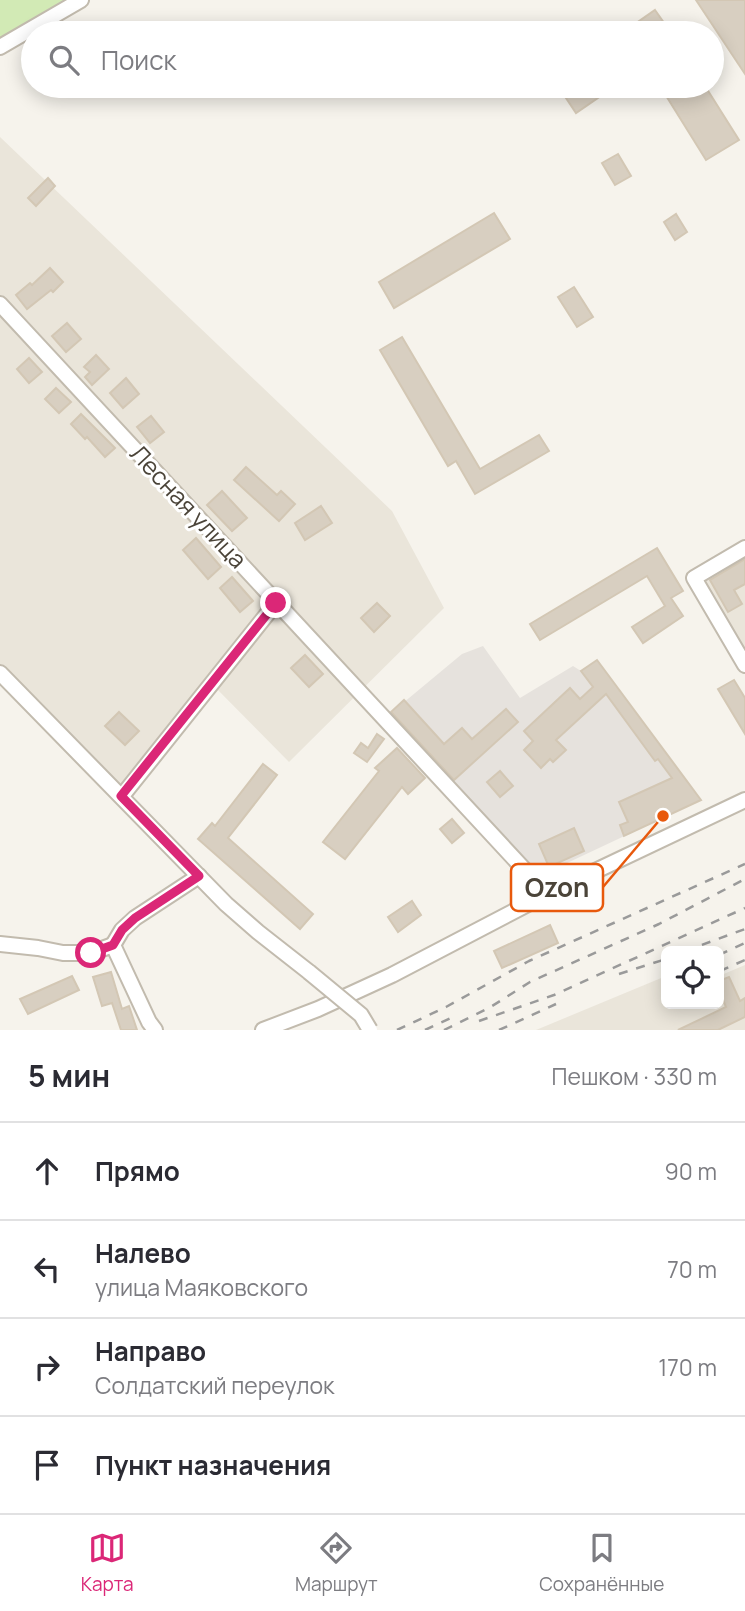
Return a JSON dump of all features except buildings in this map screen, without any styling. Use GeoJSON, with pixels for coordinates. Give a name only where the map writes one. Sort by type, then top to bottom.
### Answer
{"type":"FeatureCollection","features":[{"type":"Feature","properties":{"kind":"street"},"geometry":{"type":"LineString","coordinates":[[45,21],[81,0]]}},
{"type":"Feature","properties":{"kind":"street"},"geometry":{"type":"LineString","coordinates":[[0,47],[21,35]]}},
{"type":"Feature","properties":{"kind":"street","name":"Лесная улица"},"geometry":{"type":"LineString","coordinates":[[0,304],[547,894]]}},
{"type":"Feature","properties":{"kind":"street"},"geometry":{"type":"LineString","coordinates":[[745,548],[694,578],[745,664]]}},
{"type":"Feature","properties":{"kind":"street"},"geometry":{"type":"LineString","coordinates":[[121,796],[276,603]]}},
{"type":"Feature","properties":{"kind":"street"},"geometry":{"type":"LineString","coordinates":[[0,673],[226,904],[361,1015],[370,1030]]}},
{"type":"Feature","properties":{"kind":"street"},"geometry":{"type":"LineString","coordinates":[[264,1030],[392,975],[547,894],[745,800]]}},
{"type":"Feature","properties":{"kind":"street"},"geometry":{"type":"LineString","coordinates":[[0,943],[63,953],[91,953],[113,945],[122,930],[135,918],[199,876]]}},
{"type":"Feature","properties":{"kind":"street"},"geometry":{"type":"LineString","coordinates":[[113,945],[155,1030]]}},
{"type":"Feature","properties":{"kind":"shaded area"},"geometry":{"type":"Polygon","coordinates":[[[0,137],[392,511],[444,608],[289,762],[212,684],[122,796],[0,673],[0,137]]]}},
{"type":"Feature","properties":{"kind":"shaded area"},"geometry":{"type":"Polygon","coordinates":[[[745,548],[745,665],[694,578],[745,548]]]}},
{"type":"Feature","properties":{"kind":"shaded area"},"geometry":{"type":"Polygon","coordinates":[[[483,646],[520,698],[573,666],[581,671],[597,660],[701,800],[548,872],[536,871],[391,713],[462,654],[483,646]]]}},
{"type":"Feature","properties":{"kind":"shaded area"},"geometry":{"type":"Polygon","coordinates":[[[745,965],[745,1030],[536,1030],[661,978],[661,1009],[724,1009],[724,974],[745,965]]]}},
{"type":"Feature","properties":{"kind":"green space"},"geometry":{"type":"Polygon","coordinates":[[[0,0],[81,0],[45,21],[21,21],[21,35],[0,47],[0,0]]]}},
{"type":"Feature","properties":{"kind":"railway"},"geometry":{"type":"LineString","coordinates":[[397,1030],[446,1007],[529,961],[745,864]]}},
{"type":"Feature","properties":{"kind":"railway"},"geometry":{"type":"LineString","coordinates":[[444,1030],[489,1008],[530,982],[659,924],[745,879]]}},
{"type":"Feature","properties":{"kind":"railway"},"geometry":{"type":"LineString","coordinates":[[479,1021],[554,995],[745,908]]}},
{"type":"Feature","properties":{"kind":"railway"},"geometry":{"type":"LineString","coordinates":[[699,946],[745,929]]}},
{"type":"Feature","properties":{"kind":"railway"},"geometry":{"type":"LineString","coordinates":[[724,953],[745,943]]}},
{"type":"Feature","properties":{"kind":"railway"},"geometry":{"type":"LineString","coordinates":[[724,969],[745,960]]}},
{"type":"Feature","properties":{"kind":"railway"},"geometry":{"type":"LineString","coordinates":[[619,974],[661,961]]}},
{"type":"Feature","properties":{"kind":"railway"},"geometry":{"type":"LineString","coordinates":[[499,1030],[556,1004]]}},
{"type":"Feature","properties":{"kind":"railway"},"geometry":{"type":"LineString","coordinates":[[425,1030],[451,1018]]}},
{"type":"Feature","properties":{"kind":"place","name":"Ozon"},"geometry":{"type":"Point","coordinates":[663,816]}},
{"type":"Feature","properties":{"kind":"route"},"geometry":{"type":"LineString","coordinates":[[91,953],[113,945],[122,930],[135,918],[199,876],[121,796],[276,603]]}}]}
